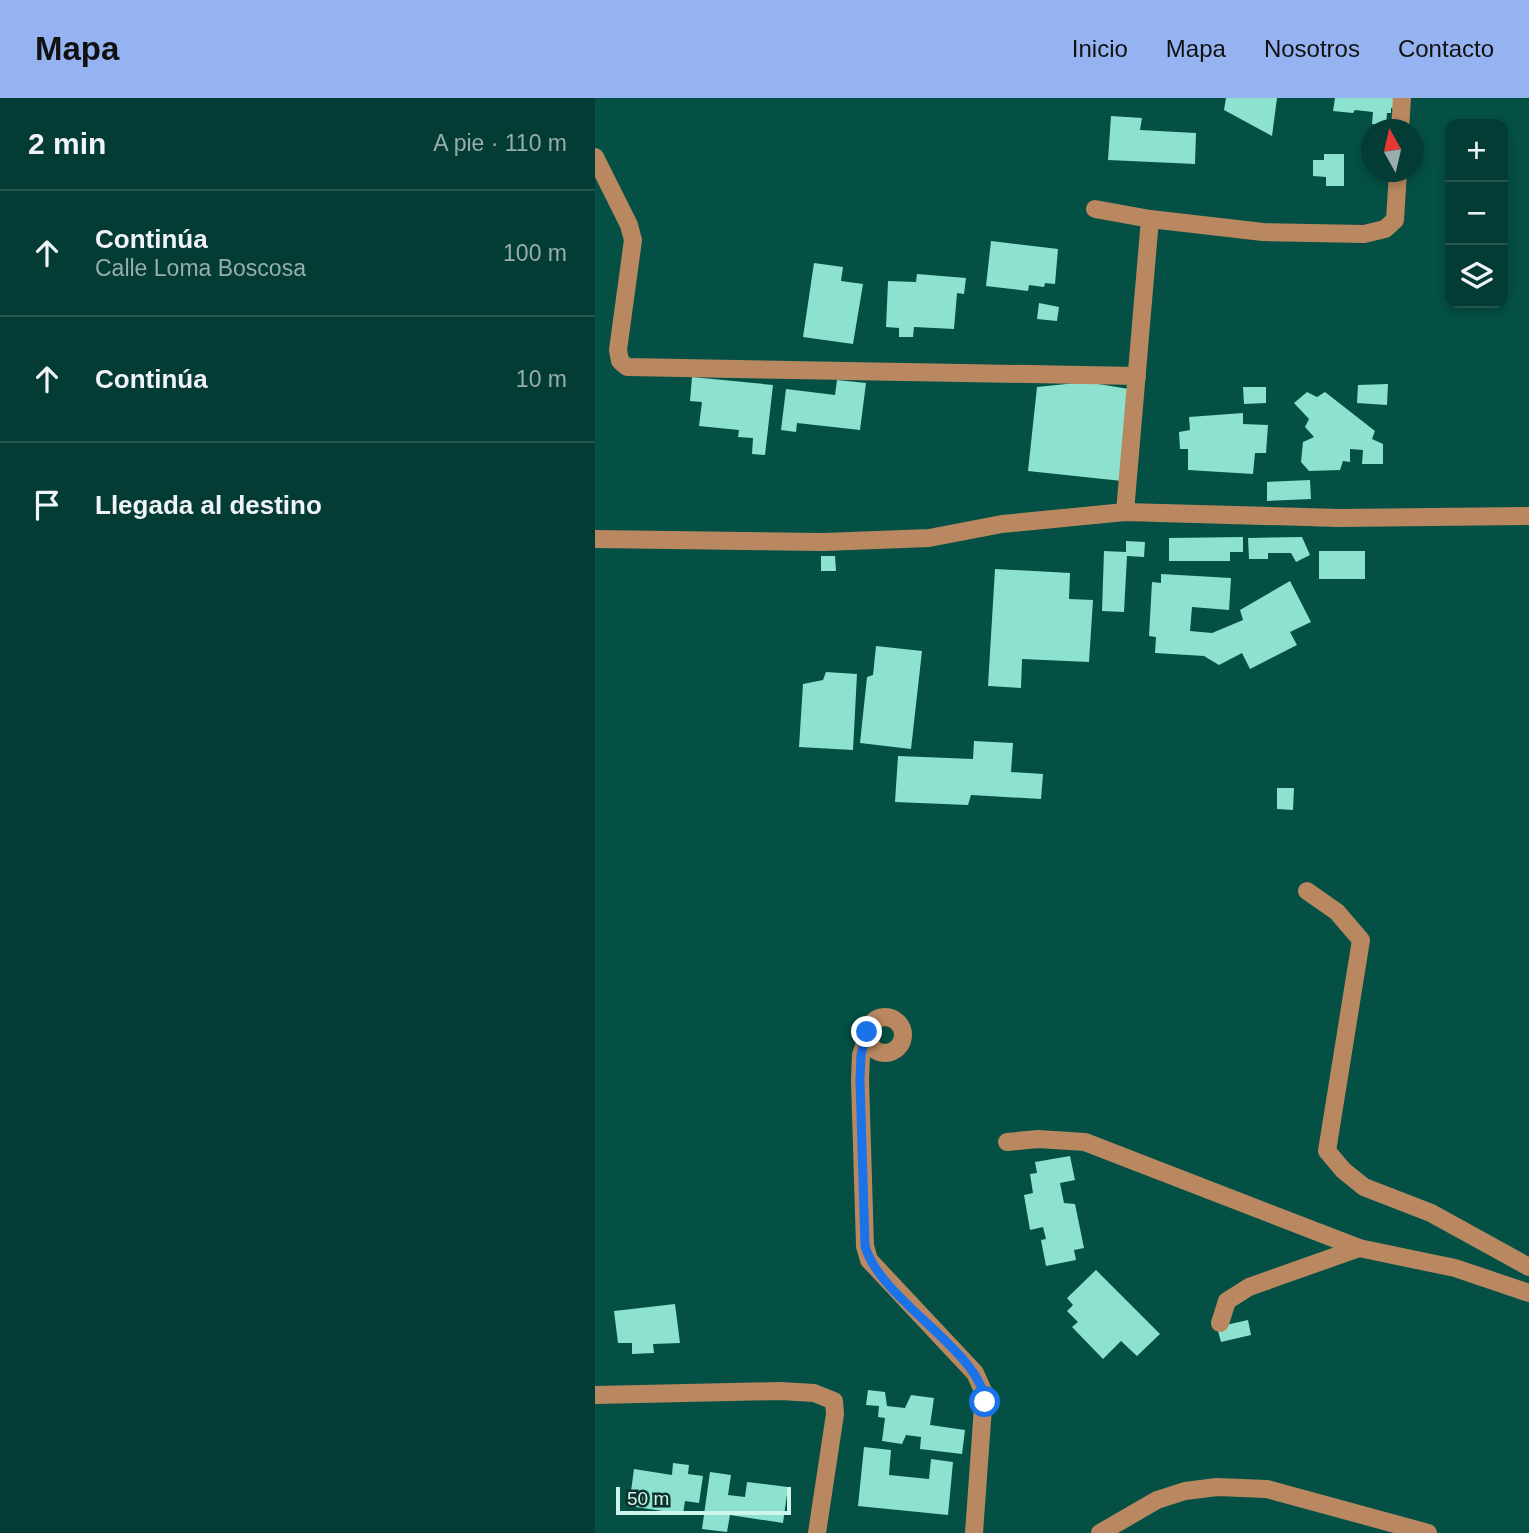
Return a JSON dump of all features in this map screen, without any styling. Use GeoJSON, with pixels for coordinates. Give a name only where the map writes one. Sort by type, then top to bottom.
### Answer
{"type":"FeatureCollection","features":[{"type":"Feature","properties":{"kind":"street"},"geometry":{"type":"LineString","coordinates":[[1401,119],[1402,98]]}},
{"type":"Feature","properties":{"kind":"street"},"geometry":{"type":"LineString","coordinates":[[595,157],[629,225],[633,240],[618,350],[620,361],[627,367],[1137,376]]}},
{"type":"Feature","properties":{"kind":"street"},"geometry":{"type":"LineString","coordinates":[[1095,209],[1150,219],[1262,232],[1364,234],[1385,229],[1395,220],[1397,182]]}},
{"type":"Feature","properties":{"kind":"street"},"geometry":{"type":"LineString","coordinates":[[1125,512],[1150,219]]}},
{"type":"Feature","properties":{"kind":"street"},"geometry":{"type":"LineString","coordinates":[[595,539],[824,542],[929,538],[1002,524],[1125,512],[1339,518],[1529,516]]}},
{"type":"Feature","properties":{"kind":"street"},"geometry":{"type":"LineString","coordinates":[[1307,891],[1337,912],[1361,940],[1328,1151],[1343,1170],[1364,1187],[1431,1213],[1529,1267]]}},
{"type":"Feature","properties":{"kind":"street"},"geometry":{"type":"LineString","coordinates":[[860,1080],[872,1066],[900,1046],[903,1029],[895,1020],[878,1018],[869,1026],[861,1055],[860,1080],[865,1246],[869,1260],[975,1373],[984,1393],[974,1533]]}},
{"type":"Feature","properties":{"kind":"street"},"geometry":{"type":"LineString","coordinates":[[867,1038],[877,1052],[889,1053]]}},
{"type":"Feature","properties":{"kind":"street"},"geometry":{"type":"LineString","coordinates":[[1007,1142],[1038,1139],[1085,1142],[1359,1248],[1455,1268],[1529,1293]]}},
{"type":"Feature","properties":{"kind":"street"},"geometry":{"type":"LineString","coordinates":[[1220,1323],[1227,1301],[1249,1287],[1359,1248]]}},
{"type":"Feature","properties":{"kind":"street"},"geometry":{"type":"LineString","coordinates":[[595,1395],[780,1391],[814,1393],[834,1401],[835,1414],[817,1533]]}},
{"type":"Feature","properties":{"kind":"street"},"geometry":{"type":"LineString","coordinates":[[1100,1533],[1157,1500],[1185,1491],[1217,1487],[1267,1489],[1428,1533]]}},
{"type":"Feature","properties":{"kind":"building"},"geometry":{"type":"Polygon","coordinates":[[[1226,98],[1277,98],[1272,136],[1224,110],[1226,98]]]}},
{"type":"Feature","properties":{"kind":"building"},"geometry":{"type":"Polygon","coordinates":[[[1335,98],[1396,99],[1395,109],[1391,108],[1386,119],[1372,119],[1373,112],[1333,111],[1335,98]]]}},
{"type":"Feature","properties":{"kind":"building"},"geometry":{"type":"Polygon","coordinates":[[[1111,116],[1142,118],[1140,130],[1196,133],[1195,164],[1108,160],[1111,116]]]}},
{"type":"Feature","properties":{"kind":"building"},"geometry":{"type":"Polygon","coordinates":[[[1324,154],[1344,154],[1344,186],[1326,186],[1326,177],[1313,176],[1313,160],[1324,160],[1324,154]]]}},
{"type":"Feature","properties":{"kind":"building"},"geometry":{"type":"Polygon","coordinates":[[[991,241],[1058,249],[1055,284],[1045,283],[1044,287],[1029,285],[1028,291],[986,286],[991,241]]]}},
{"type":"Feature","properties":{"kind":"building"},"geometry":{"type":"Polygon","coordinates":[[[814,263],[843,267],[841,281],[863,284],[853,344],[803,337],[814,263]]]}},
{"type":"Feature","properties":{"kind":"building"},"geometry":{"type":"Polygon","coordinates":[[[917,274],[966,278],[964,294],[957,293],[954,329],[914,327],[913,337],[899,337],[899,328],[886,327],[888,281],[916,282],[917,274]]]}},
{"type":"Feature","properties":{"kind":"building"},"geometry":{"type":"Polygon","coordinates":[[[1039,303],[1059,307],[1057,321],[1037,319],[1039,303]]]}},
{"type":"Feature","properties":{"kind":"building"},"geometry":{"type":"Polygon","coordinates":[[[692,377],[773,385],[765,455],[752,454],[753,438],[738,437],[739,430],[699,426],[702,402],[690,401],[692,377]]]}},
{"type":"Feature","properties":{"kind":"building"},"geometry":{"type":"Polygon","coordinates":[[[837,380],[866,383],[860,430],[797,423],[796,432],[781,430],[786,389],[835,395],[837,380]]]}},
{"type":"Feature","properties":{"kind":"building"},"geometry":{"type":"Polygon","coordinates":[[[1086,382],[1129,389],[1122,481],[1028,471],[1037,387],[1086,382]]]}},
{"type":"Feature","properties":{"kind":"building"},"geometry":{"type":"Polygon","coordinates":[[[1388,384],[1387,405],[1357,403],[1358,385],[1388,384]]]}},
{"type":"Feature","properties":{"kind":"building"},"geometry":{"type":"Polygon","coordinates":[[[1243,387],[1266,387],[1266,403],[1244,404],[1243,387]]]}},
{"type":"Feature","properties":{"kind":"building"},"geometry":{"type":"Polygon","coordinates":[[[1307,392],[1317,397],[1325,392],[1375,431],[1372,439],[1383,444],[1383,464],[1362,464],[1363,450],[1350,449],[1350,462],[1343,461],[1340,470],[1309,471],[1301,462],[1303,442],[1314,437],[1305,427],[1309,419],[1294,403],[1307,392]]]}},
{"type":"Feature","properties":{"kind":"building"},"geometry":{"type":"Polygon","coordinates":[[[1243,413],[1243,424],[1268,425],[1266,453],[1255,453],[1253,474],[1188,470],[1188,449],[1180,449],[1179,432],[1190,430],[1189,417],[1243,413]]]}},
{"type":"Feature","properties":{"kind":"building"},"geometry":{"type":"Polygon","coordinates":[[[1310,480],[1311,499],[1267,501],[1267,482],[1310,480]]]}},
{"type":"Feature","properties":{"kind":"building"},"geometry":{"type":"Polygon","coordinates":[[[1243,537],[1243,552],[1230,552],[1230,561],[1169,561],[1169,538],[1243,537]]]}},
{"type":"Feature","properties":{"kind":"building"},"geometry":{"type":"Polygon","coordinates":[[[1302,537],[1310,555],[1296,562],[1291,553],[1268,553],[1268,559],[1249,559],[1248,538],[1302,537]]]}},
{"type":"Feature","properties":{"kind":"building"},"geometry":{"type":"Polygon","coordinates":[[[1126,541],[1145,542],[1144,557],[1127,556],[1124,612],[1102,611],[1104,551],[1126,552],[1126,541]]]}},
{"type":"Feature","properties":{"kind":"building"},"geometry":{"type":"Polygon","coordinates":[[[1319,551],[1365,551],[1365,579],[1319,579],[1319,551]]]}},
{"type":"Feature","properties":{"kind":"building"},"geometry":{"type":"Polygon","coordinates":[[[821,556],[835,556],[836,571],[821,571],[821,556]]]}},
{"type":"Feature","properties":{"kind":"building"},"geometry":{"type":"Polygon","coordinates":[[[995,569],[1070,573],[1069,599],[1093,600],[1089,662],[1022,659],[1021,688],[988,686],[995,569]]]}},
{"type":"Feature","properties":{"kind":"building"},"geometry":{"type":"Polygon","coordinates":[[[1161,574],[1231,578],[1229,610],[1192,607],[1190,631],[1212,633],[1243,620],[1240,610],[1290,581],[1311,622],[1290,632],[1297,645],[1250,669],[1242,653],[1219,665],[1204,656],[1155,653],[1156,637],[1149,636],[1152,582],[1161,583],[1161,574]]]}},
{"type":"Feature","properties":{"kind":"building"},"geometry":{"type":"Polygon","coordinates":[[[876,646],[922,651],[911,749],[860,743],[867,677],[873,675],[876,646]]]}},
{"type":"Feature","properties":{"kind":"building"},"geometry":{"type":"Polygon","coordinates":[[[826,672],[857,674],[853,750],[799,747],[803,684],[823,680],[826,672]]]}},
{"type":"Feature","properties":{"kind":"building"},"geometry":{"type":"Polygon","coordinates":[[[974,741],[1013,743],[1011,772],[1043,774],[1041,799],[971,795],[968,805],[895,802],[898,756],[973,759],[974,741]]]}},
{"type":"Feature","properties":{"kind":"building"},"geometry":{"type":"Polygon","coordinates":[[[1277,788],[1294,788],[1293,810],[1277,809],[1277,788]]]}},
{"type":"Feature","properties":{"kind":"building"},"geometry":{"type":"Polygon","coordinates":[[[1070,1156],[1075,1180],[1060,1183],[1064,1203],[1075,1204],[1084,1248],[1074,1250],[1076,1260],[1046,1266],[1041,1240],[1046,1239],[1043,1227],[1030,1230],[1024,1195],[1033,1193],[1030,1174],[1037,1173],[1035,1162],[1070,1156]]]}},
{"type":"Feature","properties":{"kind":"building"},"geometry":{"type":"Polygon","coordinates":[[[1096,1270],[1160,1334],[1137,1356],[1121,1341],[1103,1359],[1072,1327],[1078,1322],[1067,1311],[1073,1305],[1067,1298],[1096,1270]]]}},
{"type":"Feature","properties":{"kind":"building"},"geometry":{"type":"Polygon","coordinates":[[[675,1304],[680,1343],[653,1344],[654,1353],[632,1354],[632,1343],[618,1343],[614,1311],[675,1304]]]}},
{"type":"Feature","properties":{"kind":"building"},"geometry":{"type":"Polygon","coordinates":[[[1248,1320],[1251,1335],[1221,1342],[1217,1327],[1248,1320]]]}},
{"type":"Feature","properties":{"kind":"building"},"geometry":{"type":"Polygon","coordinates":[[[868,1390],[885,1392],[887,1406],[905,1408],[911,1395],[934,1398],[930,1425],[965,1430],[962,1454],[920,1449],[921,1437],[906,1435],[902,1444],[882,1441],[885,1418],[878,1417],[879,1406],[866,1405],[868,1390]]]}},
{"type":"Feature","properties":{"kind":"building"},"geometry":{"type":"Polygon","coordinates":[[[864,1447],[891,1450],[889,1475],[929,1479],[931,1459],[953,1462],[948,1515],[858,1506],[864,1447]]]}},
{"type":"Feature","properties":{"kind":"building"},"geometry":{"type":"Polygon","coordinates":[[[673,1463],[689,1465],[688,1474],[703,1476],[699,1503],[685,1501],[683,1514],[629,1506],[634,1469],[672,1475],[673,1463]]]}},
{"type":"Feature","properties":{"kind":"building"},"geometry":{"type":"Polygon","coordinates":[[[710,1472],[731,1475],[728,1495],[745,1497],[747,1482],[788,1487],[783,1523],[730,1515],[727,1532],[702,1529],[710,1472]]]}},
{"type":"Feature","properties":{"kind":"route"},"geometry":{"type":"LineString","coordinates":[[867,1032],[861,1055],[860,1080],[865,1246],[869,1260],[975,1373],[985,1402]]}}]}
